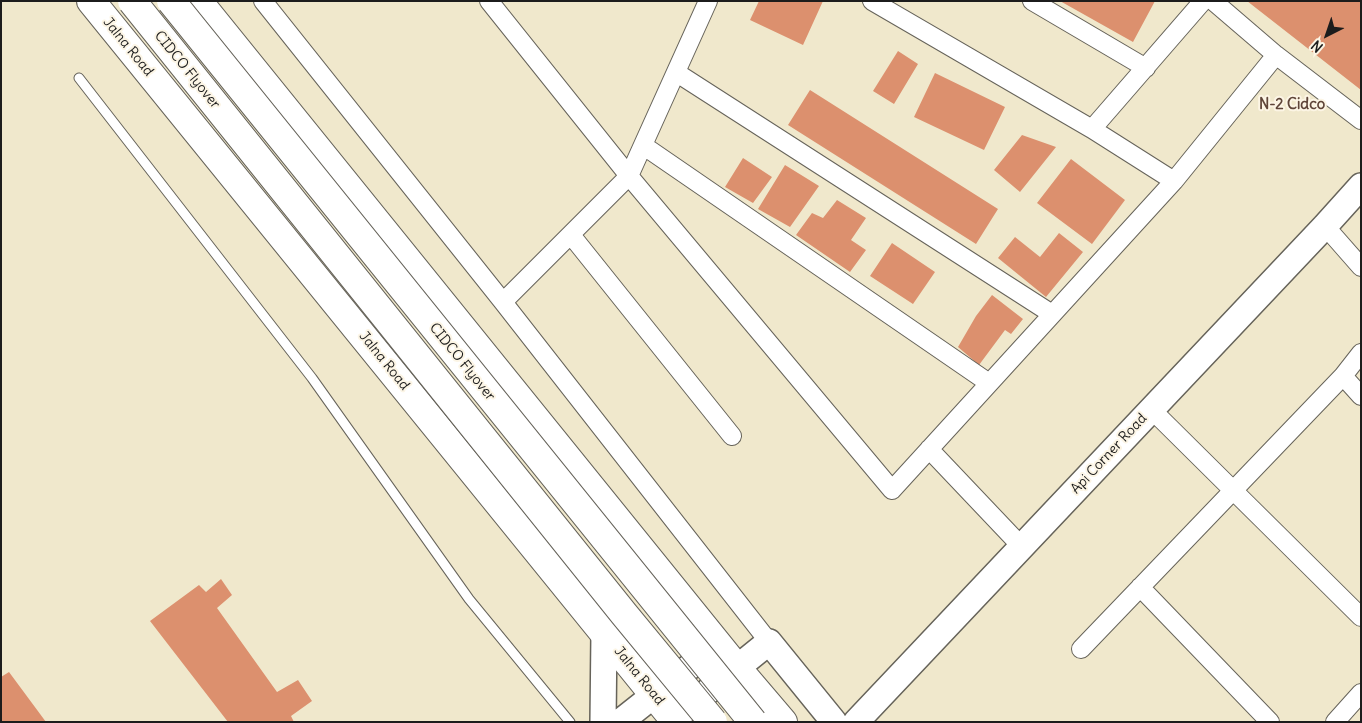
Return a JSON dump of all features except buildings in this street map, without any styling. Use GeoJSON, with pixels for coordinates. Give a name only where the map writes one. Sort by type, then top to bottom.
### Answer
{"type":"FeatureCollection","features":[{"type":"Feature","properties":{"kind":"main road","name":"Jalna Road"},"geometry":{"type":"LineString","coordinates":[[91,1],[604,633],[673,721]]}},
{"type":"Feature","properties":{"kind":"main road","name":"CIDCO Flyover"},"geometry":{"type":"LineString","coordinates":[[132,1],[624,614],[713,722]]}},
{"type":"Feature","properties":{"kind":"main road","name":"CIDCO Flyover"},"geometry":{"type":"LineString","coordinates":[[171,1],[753,722]]}},
{"type":"Feature","properties":{"kind":"main road"},"geometry":{"type":"LineString","coordinates":[[198,1],[737,668],[783,722]]}},
{"type":"Feature","properties":{"kind":"street"},"geometry":{"type":"LineString","coordinates":[[263,1],[834,722]]}},
{"type":"Feature","properties":{"kind":"street"},"geometry":{"type":"LineString","coordinates":[[489,1],[629,176],[892,490],[1174,181],[1276,55]]}},
{"type":"Feature","properties":{"kind":"street"},"geometry":{"type":"LineString","coordinates":[[503,302],[629,176],[677,74],[708,1]]}},
{"type":"Feature","properties":{"kind":"street"},"geometry":{"type":"LineString","coordinates":[[872,1],[1092,129],[1174,181]]}},
{"type":"Feature","properties":{"kind":"street"},"geometry":{"type":"LineString","coordinates":[[1032,1],[1146,68]]}},
{"type":"Feature","properties":{"kind":"street"},"geometry":{"type":"LineString","coordinates":[[1092,129],[1203,1]]}},
{"type":"Feature","properties":{"kind":"street"},"geometry":{"type":"LineString","coordinates":[[1213,1],[1276,55],[1361,120]]}},
{"type":"Feature","properties":{"kind":"street"},"geometry":{"type":"LineString","coordinates":[[677,74],[1052,314]]}},
{"type":"Feature","properties":{"kind":"street"},"geometry":{"type":"LineString","coordinates":[[644,146],[989,383]]}},
{"type":"Feature","properties":{"kind":"street","name":"Api Corner Road"},"geometry":{"type":"LineString","coordinates":[[856,722],[1361,186]]}},
{"type":"Feature","properties":{"kind":"street"},"geometry":{"type":"LineString","coordinates":[[1325,226],[1361,267]]}},
{"type":"Feature","properties":{"kind":"street"},"geometry":{"type":"LineString","coordinates":[[570,235],[732,436]]}},
{"type":"Feature","properties":{"kind":"street"},"geometry":{"type":"LineString","coordinates":[[1081,649],[1343,376],[1361,354]]}},
{"type":"Feature","properties":{"kind":"street"},"geometry":{"type":"LineString","coordinates":[[1343,376],[1361,396]]}},
{"type":"Feature","properties":{"kind":"street"},"geometry":{"type":"LineString","coordinates":[[1151,409],[1361,617]]}},
{"type":"Feature","properties":{"kind":"street"},"geometry":{"type":"LineString","coordinates":[[929,449],[1022,547]]}},
{"type":"Feature","properties":{"kind":"street"},"geometry":{"type":"LineString","coordinates":[[1140,587],[1270,722]]}},
{"type":"Feature","properties":{"kind":"street"},"geometry":{"type":"LineString","coordinates":[[603,722],[604,633]]}},
{"type":"Feature","properties":{"kind":"street"},"geometry":{"type":"LineString","coordinates":[[673,721],[769,642]]}},
{"type":"Feature","properties":{"kind":"street"},"geometry":{"type":"LineString","coordinates":[[620,722],[718,644]]}},
{"type":"Feature","properties":{"kind":"street"},"geometry":{"type":"LineString","coordinates":[[1335,722],[1361,693]]}},
{"type":"Feature","properties":{"kind":"lane"},"geometry":{"type":"LineString","coordinates":[[79,78],[312,378],[469,599],[570,722]]}},
{"type":"Feature","properties":{"kind":"district","name":"N-2 Cidco"},"geometry":{"type":"Point","coordinates":[1292,105]}}]}
